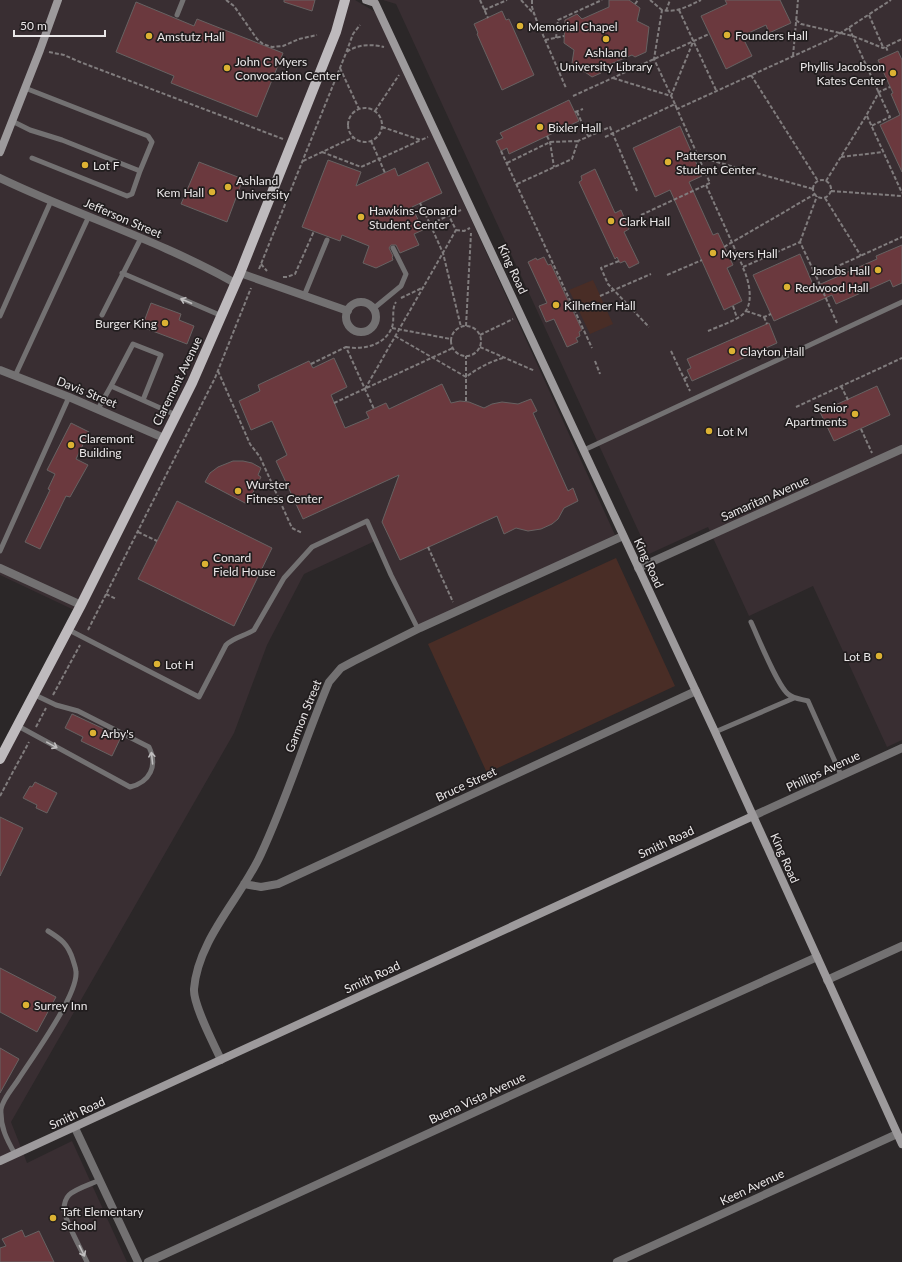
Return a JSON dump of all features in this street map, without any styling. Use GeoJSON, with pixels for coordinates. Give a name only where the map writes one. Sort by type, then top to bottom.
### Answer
{"type":"FeatureCollection","features":[{"type":"Feature","properties":{"kind":"main road","name":"Claremont Avenue"},"geometry":{"type":"LineString","coordinates":[[0,759],[81,605],[192,383],[240,273],[336,32],[345,0]]}},
{"type":"Feature","properties":{"kind":"street"},"geometry":{"type":"LineString","coordinates":[[0,152],[58,0]]}},
{"type":"Feature","properties":{"kind":"street","name":"King Road"},"geometry":{"type":"LineString","coordinates":[[374,1],[715,732],[902,1144]]}},
{"type":"Feature","properties":{"kind":"street","name":"Jefferson Street"},"geometry":{"type":"LineString","coordinates":[[0,178],[141,238],[222,275],[235,283]]}},
{"type":"Feature","properties":{"kind":"street"},"geometry":{"type":"LineString","coordinates":[[240,273],[348,311]]}},
{"type":"Feature","properties":{"kind":"street"},"geometry":{"type":"LineString","coordinates":[[361,302],[373,309],[375,314],[374,323],[368,330],[358,332],[350,327],[346,319],[348,311],[352,306],[361,302]]}},
{"type":"Feature","properties":{"kind":"street","name":"Davis Street"},"geometry":{"type":"LineString","coordinates":[[0,370],[98,409],[164,438]]}},
{"type":"Feature","properties":{"kind":"street","name":"Samaritan Avenue"},"geometry":{"type":"LineString","coordinates":[[638,568],[902,449]]}},
{"type":"Feature","properties":{"kind":"street","name":"Garmon Street"},"geometry":{"type":"LineString","coordinates":[[221,1060],[195,1000],[194,990],[197,972],[211,938],[260,856],[272,829],[329,682],[341,668],[418,629],[623,536]]}},
{"type":"Feature","properties":{"kind":"street"},"geometry":{"type":"LineString","coordinates":[[0,568],[81,605]]}},
{"type":"Feature","properties":{"kind":"street","name":"Bruce Street"},"geometry":{"type":"LineString","coordinates":[[244,884],[261,887],[278,884],[696,691]]}},
{"type":"Feature","properties":{"kind":"street","name":"Phillips Avenue"},"geometry":{"type":"LineString","coordinates":[[753,816],[902,748]]}},
{"type":"Feature","properties":{"kind":"street","name":"Smith Road"},"geometry":{"type":"LineString","coordinates":[[0,1162],[753,816]]}},
{"type":"Feature","properties":{"kind":"street"},"geometry":{"type":"LineString","coordinates":[[828,980],[902,946]]}},
{"type":"Feature","properties":{"kind":"street","name":"Buena Vista Avenue"},"geometry":{"type":"LineString","coordinates":[[148,1262],[817,957]]}},
{"type":"Feature","properties":{"kind":"street"},"geometry":{"type":"LineString","coordinates":[[76,1128],[138,1262]]}},
{"type":"Feature","properties":{"kind":"street","name":"Keen Avenue"},"geometry":{"type":"LineString","coordinates":[[617,1262],[898,1134]]}},
{"type":"Feature","properties":{"kind":"lane"},"geometry":{"type":"LineString","coordinates":[[177,15],[183,0]]}},
{"type":"Feature","properties":{"kind":"lane"},"geometry":{"type":"LineString","coordinates":[[24,88],[148,136],[152,142],[132,194],[127,196],[32,158]]}},
{"type":"Feature","properties":{"kind":"lane"},"geometry":{"type":"LineString","coordinates":[[12,121],[30,130],[62,140],[140,171]]}},
{"type":"Feature","properties":{"kind":"lane"},"geometry":{"type":"LineString","coordinates":[[0,316],[51,201]]}},
{"type":"Feature","properties":{"kind":"lane"},"geometry":{"type":"LineString","coordinates":[[15,376],[89,216]]}},
{"type":"Feature","properties":{"kind":"lane"},"geometry":{"type":"LineString","coordinates":[[102,315],[141,238]]}},
{"type":"Feature","properties":{"kind":"lane"},"geometry":{"type":"LineString","coordinates":[[304,296],[327,240]]}},
{"type":"Feature","properties":{"kind":"lane"},"geometry":{"type":"LineString","coordinates":[[373,309],[401,286],[406,274],[393,248]]}},
{"type":"Feature","properties":{"kind":"lane"},"geometry":{"type":"LineString","coordinates":[[122,273],[222,316]]}},
{"type":"Feature","properties":{"kind":"lane"},"geometry":{"type":"LineString","coordinates":[[584,450],[902,302]]}},
{"type":"Feature","properties":{"kind":"lane"},"geometry":{"type":"LineString","coordinates":[[98,409],[133,344],[161,355],[143,400]]}},
{"type":"Feature","properties":{"kind":"lane"},"geometry":{"type":"LineString","coordinates":[[111,386],[176,415]]}},
{"type":"Feature","properties":{"kind":"lane"},"geometry":{"type":"LineString","coordinates":[[0,551],[68,397]]}},
{"type":"Feature","properties":{"kind":"lane"},"geometry":{"type":"LineString","coordinates":[[68,630],[199,697],[226,645],[230,641],[249,634],[254,630],[284,578],[312,547],[367,521],[391,575],[418,629]]}},
{"type":"Feature","properties":{"kind":"lane"},"geometry":{"type":"LineString","coordinates":[[751,622],[776,676],[787,693],[794,698],[808,701],[841,775]]}},
{"type":"Feature","properties":{"kind":"lane"},"geometry":{"type":"LineString","coordinates":[[18,726],[130,787],[140,784],[146,779],[151,770],[153,761],[149,747],[78,711],[56,705],[34,695]]}},
{"type":"Feature","properties":{"kind":"lane"},"geometry":{"type":"LineString","coordinates":[[715,732],[794,698]]}},
{"type":"Feature","properties":{"kind":"lane"},"geometry":{"type":"LineString","coordinates":[[16,1154],[2,1131],[0,1121],[2,1104],[55,1022],[69,997],[76,979],[76,970],[69,950],[62,940],[48,931]]}},
{"type":"Feature","properties":{"kind":"lane"},"geometry":{"type":"LineString","coordinates":[[87,1262],[68,1222],[64,1210],[65,1201],[69,1195],[75,1191],[100,1180]]}},
{"type":"Feature","properties":{"kind":"path"},"geometry":{"type":"LineString","coordinates":[[226,0],[234,6],[257,39],[263,44],[272,47],[283,46],[299,39],[317,35]]}},
{"type":"Feature","properties":{"kind":"path"},"geometry":{"type":"LineString","coordinates":[[480,0],[488,18]]}},
{"type":"Feature","properties":{"kind":"path"},"geometry":{"type":"LineString","coordinates":[[484,10],[507,0]]}},
{"type":"Feature","properties":{"kind":"path"},"geometry":{"type":"LineString","coordinates":[[521,0],[535,15]]}},
{"type":"Feature","properties":{"kind":"path"},"geometry":{"type":"LineString","coordinates":[[532,0],[532,7],[535,15],[566,88]]}},
{"type":"Feature","properties":{"kind":"path"},"geometry":{"type":"LineString","coordinates":[[556,38],[558,20],[602,0]]}},
{"type":"Feature","properties":{"kind":"path"},"geometry":{"type":"LineString","coordinates":[[635,4],[638,0]]}},
{"type":"Feature","properties":{"kind":"path"},"geometry":{"type":"LineString","coordinates":[[650,0],[662,10],[666,11],[679,10],[701,0]]}},
{"type":"Feature","properties":{"kind":"path"},"geometry":{"type":"LineString","coordinates":[[666,11],[670,0]]}},
{"type":"Feature","properties":{"kind":"path"},"geometry":{"type":"LineString","coordinates":[[793,56],[798,0]]}},
{"type":"Feature","properties":{"kind":"path"},"geometry":{"type":"LineString","coordinates":[[677,109],[833,38],[891,0]]}},
{"type":"Feature","properties":{"kind":"path"},"geometry":{"type":"LineString","coordinates":[[641,215],[710,183],[654,59],[662,10]]}},
{"type":"Feature","properties":{"kind":"path"},"geometry":{"type":"LineString","coordinates":[[679,10],[716,91]]}},
{"type":"Feature","properties":{"kind":"path"},"geometry":{"type":"LineString","coordinates":[[868,15],[888,52]]}},
{"type":"Feature","properties":{"kind":"path"},"geometry":{"type":"LineString","coordinates":[[796,20],[801,24],[853,36],[884,47],[902,39]]}},
{"type":"Feature","properties":{"kind":"path"},"geometry":{"type":"LineString","coordinates":[[849,28],[890,117],[871,126]]}},
{"type":"Feature","properties":{"kind":"path"},"geometry":{"type":"LineString","coordinates":[[573,96],[709,34]]}},
{"type":"Feature","properties":{"kind":"path"},"geometry":{"type":"LineString","coordinates":[[545,40],[564,36]]}},
{"type":"Feature","properties":{"kind":"path"},"geometry":{"type":"LineString","coordinates":[[671,96],[693,41]]}},
{"type":"Feature","properties":{"kind":"path"},"geometry":{"type":"LineString","coordinates":[[346,53],[357,46],[378,45],[387,48]]}},
{"type":"Feature","properties":{"kind":"path"},"geometry":{"type":"LineString","coordinates":[[40,50],[64,55],[292,142]]}},
{"type":"Feature","properties":{"kind":"path"},"geometry":{"type":"LineString","coordinates":[[617,61],[623,73]]}},
{"type":"Feature","properties":{"kind":"path"},"geometry":{"type":"LineString","coordinates":[[340,68],[359,109]]}},
{"type":"Feature","properties":{"kind":"path"},"geometry":{"type":"LineString","coordinates":[[375,111],[399,74]]}},
{"type":"Feature","properties":{"kind":"path"},"geometry":{"type":"LineString","coordinates":[[751,75],[818,181]]}},
{"type":"Feature","properties":{"kind":"path"},"geometry":{"type":"LineString","coordinates":[[614,78],[671,96]]}},
{"type":"Feature","properties":{"kind":"path"},"geometry":{"type":"LineString","coordinates":[[826,181],[879,92],[890,87]]}},
{"type":"Feature","properties":{"kind":"path"},"geometry":{"type":"LineString","coordinates":[[605,137],[675,104]]}},
{"type":"Feature","properties":{"kind":"path"},"geometry":{"type":"LineString","coordinates":[[364,108],[375,111],[381,118],[382,127],[378,135],[371,141],[365,142],[359,140],[350,132],[348,122],[350,116],[359,109],[364,108]]}},
{"type":"Feature","properties":{"kind":"path"},"geometry":{"type":"LineString","coordinates":[[583,109],[576,112],[588,136]]}},
{"type":"Feature","properties":{"kind":"path"},"geometry":{"type":"LineString","coordinates":[[831,191],[902,195],[866,116]]}},
{"type":"Feature","properties":{"kind":"path"},"geometry":{"type":"LineString","coordinates":[[382,127],[422,140]]}},
{"type":"Feature","properties":{"kind":"path"},"geometry":{"type":"LineString","coordinates":[[506,163],[550,142],[578,141],[610,127],[637,190]]}},
{"type":"Feature","properties":{"kind":"path"},"geometry":{"type":"LineString","coordinates":[[547,136],[550,142],[554,167]]}},
{"type":"Feature","properties":{"kind":"path"},"geometry":{"type":"LineString","coordinates":[[303,161],[354,137]]}},
{"type":"Feature","properties":{"kind":"path"},"geometry":{"type":"LineString","coordinates":[[322,152],[361,167],[429,137]]}},
{"type":"Feature","properties":{"kind":"path"},"geometry":{"type":"LineString","coordinates":[[371,141],[385,173]]}},
{"type":"Feature","properties":{"kind":"path"},"geometry":{"type":"LineString","coordinates":[[516,184],[572,159],[578,141]]}},
{"type":"Feature","properties":{"kind":"path"},"geometry":{"type":"LineString","coordinates":[[501,151],[592,348]]}},
{"type":"Feature","properties":{"kind":"path"},"geometry":{"type":"LineString","coordinates":[[841,157],[883,152]]}},
{"type":"Feature","properties":{"kind":"path"},"geometry":{"type":"LineString","coordinates":[[698,157],[813,189],[819,198],[825,198],[831,191],[830,186],[824,180],[818,181],[813,189]]}},
{"type":"Feature","properties":{"kind":"path"},"geometry":{"type":"LineString","coordinates":[[706,186],[749,282],[748,309],[743,315],[708,331]]}},
{"type":"Feature","properties":{"kind":"path"},"geometry":{"type":"LineString","coordinates":[[724,247],[816,195]]}},
{"type":"Feature","properties":{"kind":"path"},"geometry":{"type":"LineString","coordinates":[[816,195],[800,242],[840,330]]}},
{"type":"Feature","properties":{"kind":"path"},"geometry":{"type":"LineString","coordinates":[[825,198],[861,256]]}},
{"type":"Feature","properties":{"kind":"path"},"geometry":{"type":"LineString","coordinates":[[420,203],[443,254],[461,327]]}},
{"type":"Feature","properties":{"kind":"path"},"geometry":{"type":"LineString","coordinates":[[430,224],[462,210]]}},
{"type":"Feature","properties":{"kind":"path"},"geometry":{"type":"LineString","coordinates":[[449,216],[456,230]]}},
{"type":"Feature","properties":{"kind":"path"},"geometry":{"type":"LineString","coordinates":[[456,230],[464,231],[471,228],[466,326]]}},
{"type":"Feature","properties":{"kind":"path"},"geometry":{"type":"LineString","coordinates":[[365,389],[456,230]]}},
{"type":"Feature","properties":{"kind":"path"},"geometry":{"type":"LineString","coordinates":[[279,277],[287,277],[295,274],[314,231]]}},
{"type":"Feature","properties":{"kind":"path"},"geometry":{"type":"LineString","coordinates":[[816,276],[902,237]]}},
{"type":"Feature","properties":{"kind":"path"},"geometry":{"type":"LineString","coordinates":[[743,267],[800,242]]}},
{"type":"Feature","properties":{"kind":"path"},"geometry":{"type":"LineString","coordinates":[[667,276],[702,260]]}},
{"type":"Feature","properties":{"kind":"path"},"geometry":{"type":"LineString","coordinates":[[619,261],[601,268],[608,284],[649,327]]}},
{"type":"Feature","properties":{"kind":"path"},"geometry":{"type":"LineString","coordinates":[[261,264],[268,272]]}},
{"type":"Feature","properties":{"kind":"path"},"geometry":{"type":"LineString","coordinates":[[600,296],[651,274]]}},
{"type":"Feature","properties":{"kind":"path"},"geometry":{"type":"LineString","coordinates":[[311,364],[346,347],[364,348],[374,345],[383,339],[392,328],[393,313],[396,302],[424,287]]}},
{"type":"Feature","properties":{"kind":"path"},"geometry":{"type":"LineString","coordinates":[[732,306],[738,318]]}},
{"type":"Feature","properties":{"kind":"path"},"geometry":{"type":"LineString","coordinates":[[746,310],[764,318],[767,324]]}},
{"type":"Feature","properties":{"kind":"path"},"geometry":{"type":"LineString","coordinates":[[764,318],[771,314]]}},
{"type":"Feature","properties":{"kind":"path"},"geometry":{"type":"LineString","coordinates":[[480,335],[513,320]]}},
{"type":"Feature","properties":{"kind":"path"},"geometry":{"type":"LineString","coordinates":[[466,326],[473,328],[480,335],[480,347],[476,353],[466,356],[456,353],[452,348],[451,339],[456,330],[461,327],[466,326]]}},
{"type":"Feature","properties":{"kind":"path"},"geometry":{"type":"LineString","coordinates":[[392,328],[451,339]]}},
{"type":"Feature","properties":{"kind":"path"},"geometry":{"type":"LineString","coordinates":[[395,336],[466,377]]}},
{"type":"Feature","properties":{"kind":"path"},"geometry":{"type":"LineString","coordinates":[[346,347],[374,409]]}},
{"type":"Feature","properties":{"kind":"path"},"geometry":{"type":"LineString","coordinates":[[480,347],[538,372]]}},
{"type":"Feature","properties":{"kind":"path"},"geometry":{"type":"LineString","coordinates":[[334,403],[452,348]]}},
{"type":"Feature","properties":{"kind":"path"},"geometry":{"type":"LineString","coordinates":[[671,351],[694,399]]}},
{"type":"Feature","properties":{"kind":"path"},"geometry":{"type":"LineString","coordinates":[[466,356],[466,401]]}},
{"type":"Feature","properties":{"kind":"path"},"geometry":{"type":"LineString","coordinates":[[466,377],[476,369],[489,362],[503,358]]}},
{"type":"Feature","properties":{"kind":"path"},"geometry":{"type":"LineString","coordinates":[[796,408],[902,358]]}},
{"type":"Feature","properties":{"kind":"path"},"geometry":{"type":"LineString","coordinates":[[595,361],[600,374]]}},
{"type":"Feature","properties":{"kind":"path"},"geometry":{"type":"LineString","coordinates":[[218,371],[250,444],[260,457],[292,528],[302,533]]}},
{"type":"Feature","properties":{"kind":"path"},"geometry":{"type":"LineString","coordinates":[[684,379],[689,376]]}},
{"type":"Feature","properties":{"kind":"path"},"geometry":{"type":"LineString","coordinates":[[841,386],[848,400]]}},
{"type":"Feature","properties":{"kind":"path"},"geometry":{"type":"LineString","coordinates":[[861,429],[875,462]]}},
{"type":"Feature","properties":{"kind":"path"},"geometry":{"type":"LineString","coordinates":[[138,532],[157,541]]}},
{"type":"Feature","properties":{"kind":"path"},"geometry":{"type":"LineString","coordinates":[[428,547],[454,604]]}},
{"type":"Feature","properties":{"kind":"path"},"geometry":{"type":"LineString","coordinates":[[106,594],[116,599]]}},
{"type":"Feature","properties":{"kind":"shaded area","name":"Ashland University"},"geometry":{"type":"Polygon","coordinates":[[[0,0],[355,0],[377,13],[615,535],[418,629],[375,541],[304,574],[267,645],[234,733],[11,1122],[27,1163],[72,1141],[127,1262],[0,1262],[0,753],[74,610],[0,575],[0,0]]]}},
{"type":"Feature","properties":{"kind":"shaded area"},"geometry":{"type":"Polygon","coordinates":[[[383,0],[902,0],[902,740],[887,747],[813,586],[749,616],[708,527],[649,554],[396,4],[383,0]]]}},
{"type":"Feature","properties":{"kind":"shaded area"},"geometry":{"type":"Polygon","coordinates":[[[593,280],[613,324],[590,334],[569,290],[593,280]]]}},
{"type":"Feature","properties":{"kind":"shaded area"},"geometry":{"type":"Polygon","coordinates":[[[616,558],[675,686],[487,773],[428,644],[616,558]]]}},
{"type":"Feature","properties":{"kind":"building"},"geometry":{"type":"Polygon","coordinates":[[[284,0],[315,0],[312,11],[284,2],[284,0]]]}},
{"type":"Feature","properties":{"kind":"building","name":"Ashland University Library"},"geometry":{"type":"Polygon","coordinates":[[[609,0],[629,0],[640,8],[637,21],[649,27],[646,52],[635,57],[632,55],[601,68],[601,73],[592,77],[572,63],[574,50],[564,43],[565,20],[577,14],[582,19],[609,7],[609,0]]]}},
{"type":"Feature","properties":{"kind":"building","name":"Founders Hall"},"geometry":{"type":"Polygon","coordinates":[[[725,0],[780,0],[791,23],[769,33],[766,25],[742,36],[752,56],[726,69],[701,16],[727,4],[725,0]]]}},
{"type":"Feature","properties":{"kind":"building","name":"John C Myers Convocation Center"},"geometry":{"type":"Polygon","coordinates":[[[136,2],[194,26],[197,19],[283,53],[257,117],[171,83],[174,76],[116,52],[136,2]]]}},
{"type":"Feature","properties":{"kind":"building","name":"Memorial Chapel"},"geometry":{"type":"Polygon","coordinates":[[[502,11],[506,20],[509,19],[534,75],[502,90],[474,24],[502,11]]]}},
{"type":"Feature","properties":{"kind":"building"},"geometry":{"type":"Polygon","coordinates":[[[898,51],[902,60],[902,172],[880,125],[900,115],[891,94],[893,93],[878,60],[898,51]]]}},
{"type":"Feature","properties":{"kind":"building","name":"Bixler Hall"},"geometry":{"type":"Polygon","coordinates":[[[569,100],[579,121],[509,154],[507,148],[501,151],[496,141],[503,138],[500,133],[569,100]]]}},
{"type":"Feature","properties":{"kind":"building"},"geometry":{"type":"Polygon","coordinates":[[[680,126],[702,176],[689,182],[713,235],[718,233],[733,265],[727,268],[742,301],[724,310],[670,190],[655,197],[633,148],[680,126]]]}},
{"type":"Feature","properties":{"kind":"building","name":"Hawkins-Conard Student Center"},"geometry":{"type":"Polygon","coordinates":[[[328,160],[361,172],[356,186],[395,168],[398,176],[428,162],[442,193],[412,207],[423,230],[414,234],[419,245],[400,253],[396,245],[391,245],[389,248],[393,256],[393,260],[376,268],[363,263],[369,246],[342,235],[340,241],[302,227],[328,160]]]}},
{"type":"Feature","properties":{"kind":"building","name":"Kem Hall"},"geometry":{"type":"Polygon","coordinates":[[[199,162],[243,179],[227,222],[181,204],[199,162]]]}},
{"type":"Feature","properties":{"kind":"building","name":"Clark Hall"},"geometry":{"type":"Polygon","coordinates":[[[595,169],[615,213],[621,210],[629,229],[624,232],[639,263],[629,268],[625,261],[620,263],[617,257],[615,259],[579,182],[582,180],[581,176],[595,169]]]}},
{"type":"Feature","properties":{"kind":"building"},"geometry":{"type":"Polygon","coordinates":[[[902,245],[902,283],[893,287],[890,280],[836,304],[832,295],[774,321],[753,275],[800,254],[814,287],[877,259],[876,256],[902,245]]]}},
{"type":"Feature","properties":{"kind":"building","name":"Kilhefner Hall"},"geometry":{"type":"Polygon","coordinates":[[[544,257],[548,265],[551,264],[582,330],[579,332],[580,336],[576,338],[578,342],[567,347],[554,319],[546,322],[539,306],[547,303],[528,262],[536,258],[537,260],[544,257]]]}},
{"type":"Feature","properties":{"kind":"building","name":"Burger King"},"geometry":{"type":"Polygon","coordinates":[[[151,303],[181,314],[179,320],[194,326],[187,344],[142,327],[151,303]]]}},
{"type":"Feature","properties":{"kind":"building","name":"Clayton Hall"},"geometry":{"type":"Polygon","coordinates":[[[769,323],[777,343],[692,381],[687,370],[691,368],[687,359],[769,323]]]}},
{"type":"Feature","properties":{"kind":"building"},"geometry":{"type":"Polygon","coordinates":[[[334,358],[347,387],[331,395],[345,428],[369,418],[366,412],[386,403],[389,409],[442,384],[451,403],[460,401],[469,402],[484,408],[492,404],[502,402],[518,404],[531,399],[537,411],[533,413],[568,491],[573,488],[578,501],[564,508],[558,519],[552,524],[541,529],[528,531],[516,528],[504,534],[497,516],[400,560],[382,522],[399,475],[303,519],[276,461],[287,455],[272,421],[251,430],[239,401],[260,391],[258,385],[309,361],[313,368],[334,358]]]}},
{"type":"Feature","properties":{"kind":"building","name":"Senior Apartments"},"geometry":{"type":"Polygon","coordinates":[[[877,386],[890,415],[834,441],[820,412],[877,386]]]}},
{"type":"Feature","properties":{"kind":"building"},"geometry":{"type":"Polygon","coordinates":[[[71,423],[89,432],[76,459],[88,465],[70,497],[66,496],[40,549],[25,542],[50,490],[48,489],[55,474],[47,470],[71,423]]]}},
{"type":"Feature","properties":{"kind":"building","name":"Wurster Fitness Center"},"geometry":{"type":"Polygon","coordinates":[[[233,461],[252,463],[261,468],[258,475],[261,477],[247,504],[205,482],[210,473],[218,467],[233,461]]]}},
{"type":"Feature","properties":{"kind":"building","name":"Conard Field House"},"geometry":{"type":"Polygon","coordinates":[[[177,501],[272,548],[234,626],[138,579],[177,501]]]}},
{"type":"Feature","properties":{"kind":"building","name":"Arby's"},"geometry":{"type":"Polygon","coordinates":[[[72,714],[121,737],[112,756],[81,741],[83,737],[65,728],[72,714]]]}},
{"type":"Feature","properties":{"kind":"building"},"geometry":{"type":"Polygon","coordinates":[[[35,782],[57,793],[47,813],[36,808],[37,805],[23,798],[30,786],[32,787],[35,782]]]}},
{"type":"Feature","properties":{"kind":"building"},"geometry":{"type":"Polygon","coordinates":[[[0,817],[23,828],[0,876],[0,817]]]}},
{"type":"Feature","properties":{"kind":"building","name":"Surrey Inn"},"geometry":{"type":"Polygon","coordinates":[[[0,968],[56,997],[37,1032],[0,1012],[0,968]]]}},
{"type":"Feature","properties":{"kind":"building"},"geometry":{"type":"Polygon","coordinates":[[[0,1048],[19,1059],[0,1093],[0,1048]]]}},
{"type":"Feature","properties":{"kind":"building","name":"Taft Elementary School"},"geometry":{"type":"Polygon","coordinates":[[[22,1230],[25,1237],[39,1231],[54,1262],[0,1262],[0,1248],[6,1246],[2,1239],[22,1230]]]}},
{"type":"Feature","properties":{"kind":"place","name":"Memorial Chapel"},"geometry":{"type":"Point","coordinates":[520,26]}},
{"type":"Feature","properties":{"kind":"place","name":"Founders Hall"},"geometry":{"type":"Point","coordinates":[727,35]}},
{"type":"Feature","properties":{"kind":"place","name":"Amstutz Hall"},"geometry":{"type":"Point","coordinates":[149,36]}},
{"type":"Feature","properties":{"kind":"place","name":"Ashland University Library"},"geometry":{"type":"Point","coordinates":[606,39]}},
{"type":"Feature","properties":{"kind":"place","name":"John C Myers Convocation Center"},"geometry":{"type":"Point","coordinates":[227,68]}},
{"type":"Feature","properties":{"kind":"place","name":"Phyllis Jacobson Kates Center"},"geometry":{"type":"Point","coordinates":[893,73]}},
{"type":"Feature","properties":{"kind":"place","name":"Bixler Hall"},"geometry":{"type":"Point","coordinates":[540,127]}},
{"type":"Feature","properties":{"kind":"place","name":"Patterson Student Center"},"geometry":{"type":"Point","coordinates":[668,162]}},
{"type":"Feature","properties":{"kind":"place","name":"Lot F"},"geometry":{"type":"Point","coordinates":[85,165]}},
{"type":"Feature","properties":{"kind":"place","name":"Ashland University"},"geometry":{"type":"Point","coordinates":[228,187]}},
{"type":"Feature","properties":{"kind":"place","name":"Kem Hall"},"geometry":{"type":"Point","coordinates":[212,192]}},
{"type":"Feature","properties":{"kind":"place","name":"Hawkins-Conard Student Center"},"geometry":{"type":"Point","coordinates":[361,217]}},
{"type":"Feature","properties":{"kind":"place","name":"Clark Hall"},"geometry":{"type":"Point","coordinates":[611,221]}},
{"type":"Feature","properties":{"kind":"place","name":"Myers Hall"},"geometry":{"type":"Point","coordinates":[713,253]}},
{"type":"Feature","properties":{"kind":"place","name":"Jacobs Hall"},"geometry":{"type":"Point","coordinates":[878,270]}},
{"type":"Feature","properties":{"kind":"place","name":"Redwood Hall"},"geometry":{"type":"Point","coordinates":[787,287]}},
{"type":"Feature","properties":{"kind":"place","name":"Kilhefner Hall"},"geometry":{"type":"Point","coordinates":[556,305]}},
{"type":"Feature","properties":{"kind":"place","name":"Burger King"},"geometry":{"type":"Point","coordinates":[165,323]}},
{"type":"Feature","properties":{"kind":"place","name":"Clayton Hall"},"geometry":{"type":"Point","coordinates":[732,351]}},
{"type":"Feature","properties":{"kind":"place","name":"Senior Apartments"},"geometry":{"type":"Point","coordinates":[855,414]}},
{"type":"Feature","properties":{"kind":"place","name":"Lot M"},"geometry":{"type":"Point","coordinates":[709,431]}},
{"type":"Feature","properties":{"kind":"place","name":"Claremont Building"},"geometry":{"type":"Point","coordinates":[71,445]}},
{"type":"Feature","properties":{"kind":"place","name":"Wurster Fitness Center"},"geometry":{"type":"Point","coordinates":[238,491]}},
{"type":"Feature","properties":{"kind":"place","name":"Conard Field House"},"geometry":{"type":"Point","coordinates":[205,564]}},
{"type":"Feature","properties":{"kind":"place","name":"Lot B"},"geometry":{"type":"Point","coordinates":[879,656]}},
{"type":"Feature","properties":{"kind":"place","name":"Lot H"},"geometry":{"type":"Point","coordinates":[157,664]}},
{"type":"Feature","properties":{"kind":"place","name":"Arby's"},"geometry":{"type":"Point","coordinates":[93,733]}},
{"type":"Feature","properties":{"kind":"place","name":"Surrey Inn"},"geometry":{"type":"Point","coordinates":[26,1005]}},
{"type":"Feature","properties":{"kind":"place","name":"Taft Elementary School"},"geometry":{"type":"Point","coordinates":[53,1218]}}]}
